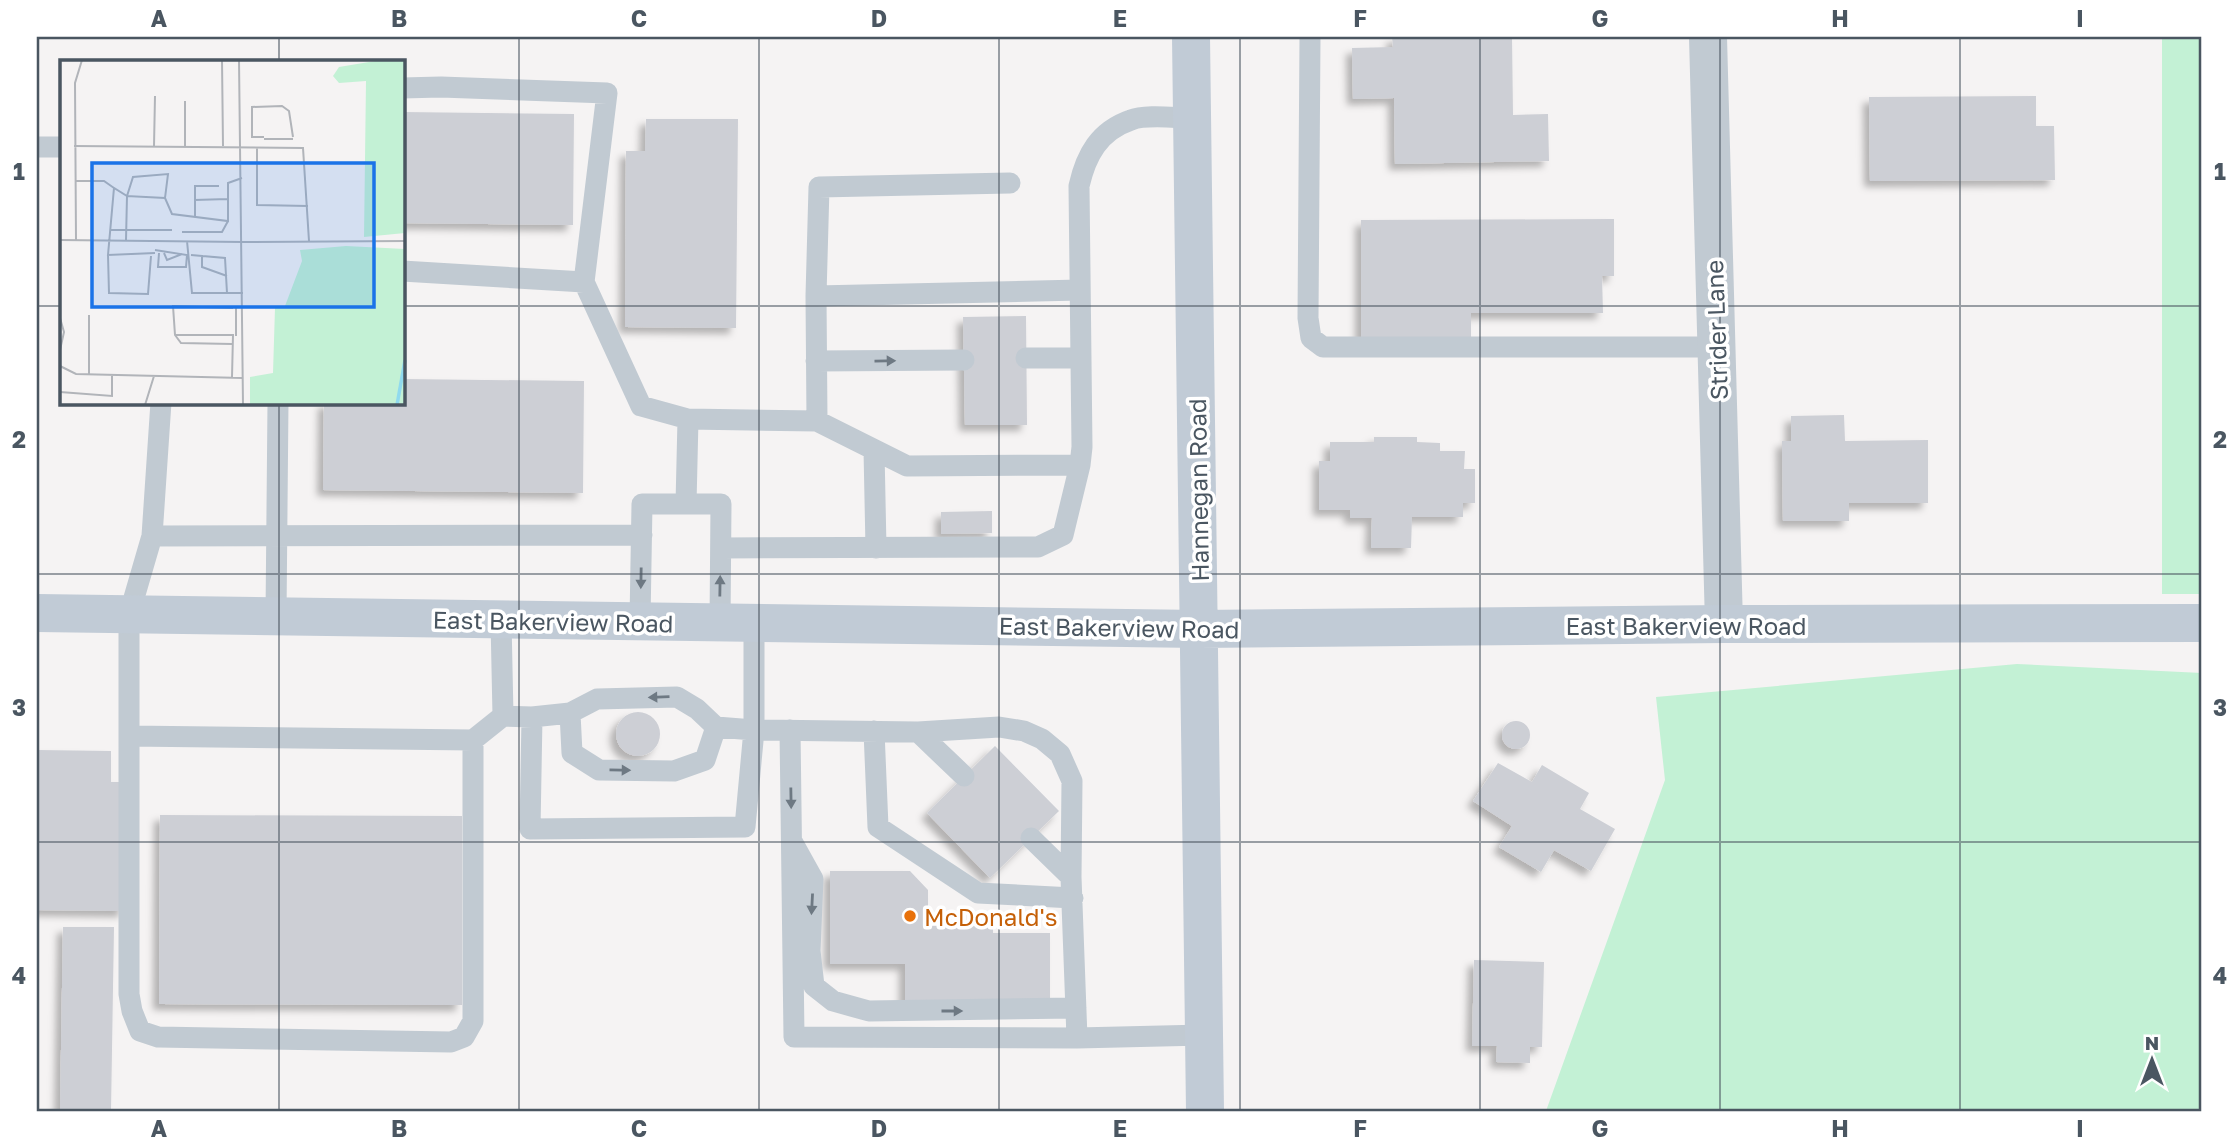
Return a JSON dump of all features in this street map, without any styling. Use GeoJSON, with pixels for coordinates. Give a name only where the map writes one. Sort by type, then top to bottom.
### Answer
{"type":"FeatureCollection","features":[{"type":"Feature","properties":{"kind":"main road","name":"Hannegan Road"},"geometry":{"type":"LineString","coordinates":[[1191,37],[1205,1111]]}},
{"type":"Feature","properties":{"kind":"main road","name":"East Bakerview Road"},"geometry":{"type":"LineString","coordinates":[[37,613],[1200,629],[2202,623]]}},
{"type":"Feature","properties":{"kind":"street","name":"Strider Lane"},"geometry":{"type":"LineString","coordinates":[[1708,37],[1724,624]]}},
{"type":"Feature","properties":{"kind":"lane"},"geometry":{"type":"LineString","coordinates":[[1310,37],[1308,318],[1311,338],[1323,347],[1717,347]]}},
{"type":"Feature","properties":{"kind":"lane"},"geometry":{"type":"LineString","coordinates":[[404,88],[607,93],[584,282],[641,406],[688,419],[817,421],[907,466],[1080,466]]}},
{"type":"Feature","properties":{"kind":"lane"},"geometry":{"type":"LineString","coordinates":[[721,548],[1038,547],[1063,535],[1082,447],[1079,186],[1084,164],[1094,145],[1132,119],[1192,118]]}},
{"type":"Feature","properties":{"kind":"lane"},"geometry":{"type":"LineString","coordinates":[[37,147],[60,147]]}},
{"type":"Feature","properties":{"kind":"lane"},"geometry":{"type":"LineString","coordinates":[[817,421],[819,187],[1010,183]]}},
{"type":"Feature","properties":{"kind":"lane"},"geometry":{"type":"LineString","coordinates":[[404,271],[584,282]]}},
{"type":"Feature","properties":{"kind":"lane"},"geometry":{"type":"LineString","coordinates":[[816,296],[1080,290]]}},
{"type":"Feature","properties":{"kind":"lane"},"geometry":{"type":"LineString","coordinates":[[1026,358],[1080,358]]}},
{"type":"Feature","properties":{"kind":"lane"},"geometry":{"type":"LineString","coordinates":[[816,361],[964,360]]}},
{"type":"Feature","properties":{"kind":"lane"},"geometry":{"type":"LineString","coordinates":[[161,404],[152,536],[129,615],[129,994],[140,1031],[158,1037],[451,1042],[464,1037],[473,1021],[474,740]]}},
{"type":"Feature","properties":{"kind":"lane"},"geometry":{"type":"LineString","coordinates":[[276,616],[278,404]]}},
{"type":"Feature","properties":{"kind":"lane"},"geometry":{"type":"LineString","coordinates":[[686,504],[688,419]]}},
{"type":"Feature","properties":{"kind":"lane"},"geometry":{"type":"LineString","coordinates":[[874,450],[876,548]]}},
{"type":"Feature","properties":{"kind":"lane"},"geometry":{"type":"LineString","coordinates":[[532,717],[530,829],[745,827],[754,730],[737,623],[721,548],[721,504],[642,504],[640,621]]}},
{"type":"Feature","properties":{"kind":"lane"},"geometry":{"type":"LineString","coordinates":[[152,536],[642,535]]}},
{"type":"Feature","properties":{"kind":"lane"},"geometry":{"type":"LineString","coordinates":[[501,620],[503,716]]}},
{"type":"Feature","properties":{"kind":"lane"},"geometry":{"type":"LineString","coordinates":[[129,736],[474,740],[503,716],[532,717],[570,713],[597,699],[677,697],[697,709],[716,727],[918,732],[999,727],[1024,731],[1042,739],[1060,754],[1072,781],[1077,1038]]}},
{"type":"Feature","properties":{"kind":"lane"},"geometry":{"type":"LineString","coordinates":[[570,713],[572,753],[598,770],[674,771],[705,760],[716,727]]}},
{"type":"Feature","properties":{"kind":"lane"},"geometry":{"type":"LineString","coordinates":[[790,730],[794,1037],[1077,1038],[1204,1035]]}},
{"type":"Feature","properties":{"kind":"lane"},"geometry":{"type":"LineString","coordinates":[[874,731],[877,827],[978,892],[1072,887]]}},
{"type":"Feature","properties":{"kind":"lane"},"geometry":{"type":"LineString","coordinates":[[918,732],[964,776]]}},
{"type":"Feature","properties":{"kind":"lane"},"geometry":{"type":"LineString","coordinates":[[1031,838],[1072,887]]}},
{"type":"Feature","properties":{"kind":"lane"},"geometry":{"type":"LineString","coordinates":[[792,841],[813,879],[810,951],[814,986],[833,1002],[869,1011],[1076,1008]]}},
{"type":"Feature","properties":{"kind":"green space"},"geometry":{"type":"Polygon","coordinates":[[[2162,37],[2202,37],[2202,594],[2162,594],[2162,37]]]}},
{"type":"Feature","properties":{"kind":"green space"},"geometry":{"type":"Polygon","coordinates":[[[2017,664],[2202,673],[2202,1111],[1546,1111],[1665,780],[1656,697],[2017,664]]]}},
{"type":"Feature","properties":{"kind":"building"},"geometry":{"type":"Polygon","coordinates":[[[1392,37],[1512,37],[1513,115],[1548,114],[1549,161],[1395,164],[1394,98],[1353,99],[1352,48],[1393,47],[1392,37]]]}},
{"type":"Feature","properties":{"kind":"building"},"geometry":{"type":"Polygon","coordinates":[[[2036,96],[2036,126],[2054,126],[2055,180],[1870,181],[1869,97],[2036,96]]]}},
{"type":"Feature","properties":{"kind":"building"},"geometry":{"type":"Polygon","coordinates":[[[404,112],[574,114],[573,225],[404,223],[404,112]]]}},
{"type":"Feature","properties":{"kind":"building"},"geometry":{"type":"Polygon","coordinates":[[[646,119],[738,119],[736,328],[625,327],[626,151],[645,151],[646,119]]]}},
{"type":"Feature","properties":{"kind":"building"},"geometry":{"type":"Polygon","coordinates":[[[1614,219],[1614,276],[1602,276],[1603,313],[1471,313],[1471,340],[1361,340],[1361,220],[1614,219]]]}},
{"type":"Feature","properties":{"kind":"building"},"geometry":{"type":"Polygon","coordinates":[[[1026,316],[1027,425],[965,425],[963,317],[1026,316]]]}},
{"type":"Feature","properties":{"kind":"building"},"geometry":{"type":"Polygon","coordinates":[[[404,379],[584,381],[583,493],[323,490],[324,404],[404,404],[404,379]]]}},
{"type":"Feature","properties":{"kind":"building"},"geometry":{"type":"Polygon","coordinates":[[[1844,415],[1845,441],[1928,440],[1928,503],[1849,503],[1849,521],[1783,521],[1782,441],[1791,441],[1791,416],[1844,415]]]}},
{"type":"Feature","properties":{"kind":"building"},"geometry":{"type":"Polygon","coordinates":[[[1374,437],[1417,437],[1417,442],[1440,443],[1440,451],[1465,451],[1464,469],[1475,469],[1475,503],[1463,503],[1463,517],[1412,517],[1411,548],[1371,548],[1372,518],[1350,518],[1350,510],[1319,510],[1319,461],[1330,461],[1330,442],[1374,442],[1374,437]]]}},
{"type":"Feature","properties":{"kind":"building"},"geometry":{"type":"Polygon","coordinates":[[[992,511],[992,533],[941,534],[941,512],[992,511]]]}},
{"type":"Feature","properties":{"kind":"building"},"geometry":{"type":"Polygon","coordinates":[[[638,712],[647,713],[654,718],[659,725],[659,743],[654,750],[647,755],[638,756],[629,755],[622,750],[617,743],[616,734],[617,725],[622,718],[629,713],[638,712]]]}},
{"type":"Feature","properties":{"kind":"building"},"geometry":{"type":"Polygon","coordinates":[[[1516,721],[1526,725],[1530,735],[1526,745],[1516,749],[1506,745],[1502,735],[1506,725],[1516,721]]]}},
{"type":"Feature","properties":{"kind":"building"},"geometry":{"type":"Polygon","coordinates":[[[995,746],[1059,811],[990,878],[927,813],[995,746]]]}},
{"type":"Feature","properties":{"kind":"building"},"geometry":{"type":"Polygon","coordinates":[[[37,750],[111,751],[111,782],[126,782],[125,911],[37,910],[37,750]]]}},
{"type":"Feature","properties":{"kind":"building"},"geometry":{"type":"Polygon","coordinates":[[[1498,763],[1532,782],[1542,765],[1589,793],[1580,809],[1615,829],[1591,871],[1554,850],[1541,872],[1499,847],[1512,826],[1473,801],[1498,763]]]}},
{"type":"Feature","properties":{"kind":"building"},"geometry":{"type":"Polygon","coordinates":[[[160,815],[462,816],[462,1005],[159,1004],[160,815]]]}},
{"type":"Feature","properties":{"kind":"building"},"geometry":{"type":"Polygon","coordinates":[[[830,871],[910,871],[928,890],[928,922],[993,922],[993,933],[1050,933],[1050,1003],[905,1003],[905,964],[830,964],[830,871]]]}},
{"type":"Feature","properties":{"kind":"building"},"geometry":{"type":"Polygon","coordinates":[[[63,927],[114,927],[111,1111],[60,1111],[63,927]]]}},
{"type":"Feature","properties":{"kind":"building"},"geometry":{"type":"Polygon","coordinates":[[[1474,960],[1544,962],[1542,1047],[1530,1047],[1530,1063],[1496,1062],[1497,1046],[1472,1046],[1474,960]]]}},
{"type":"Feature","properties":{"kind":"place","name":"McDonald's"},"geometry":{"type":"Point","coordinates":[910,916]}}]}
